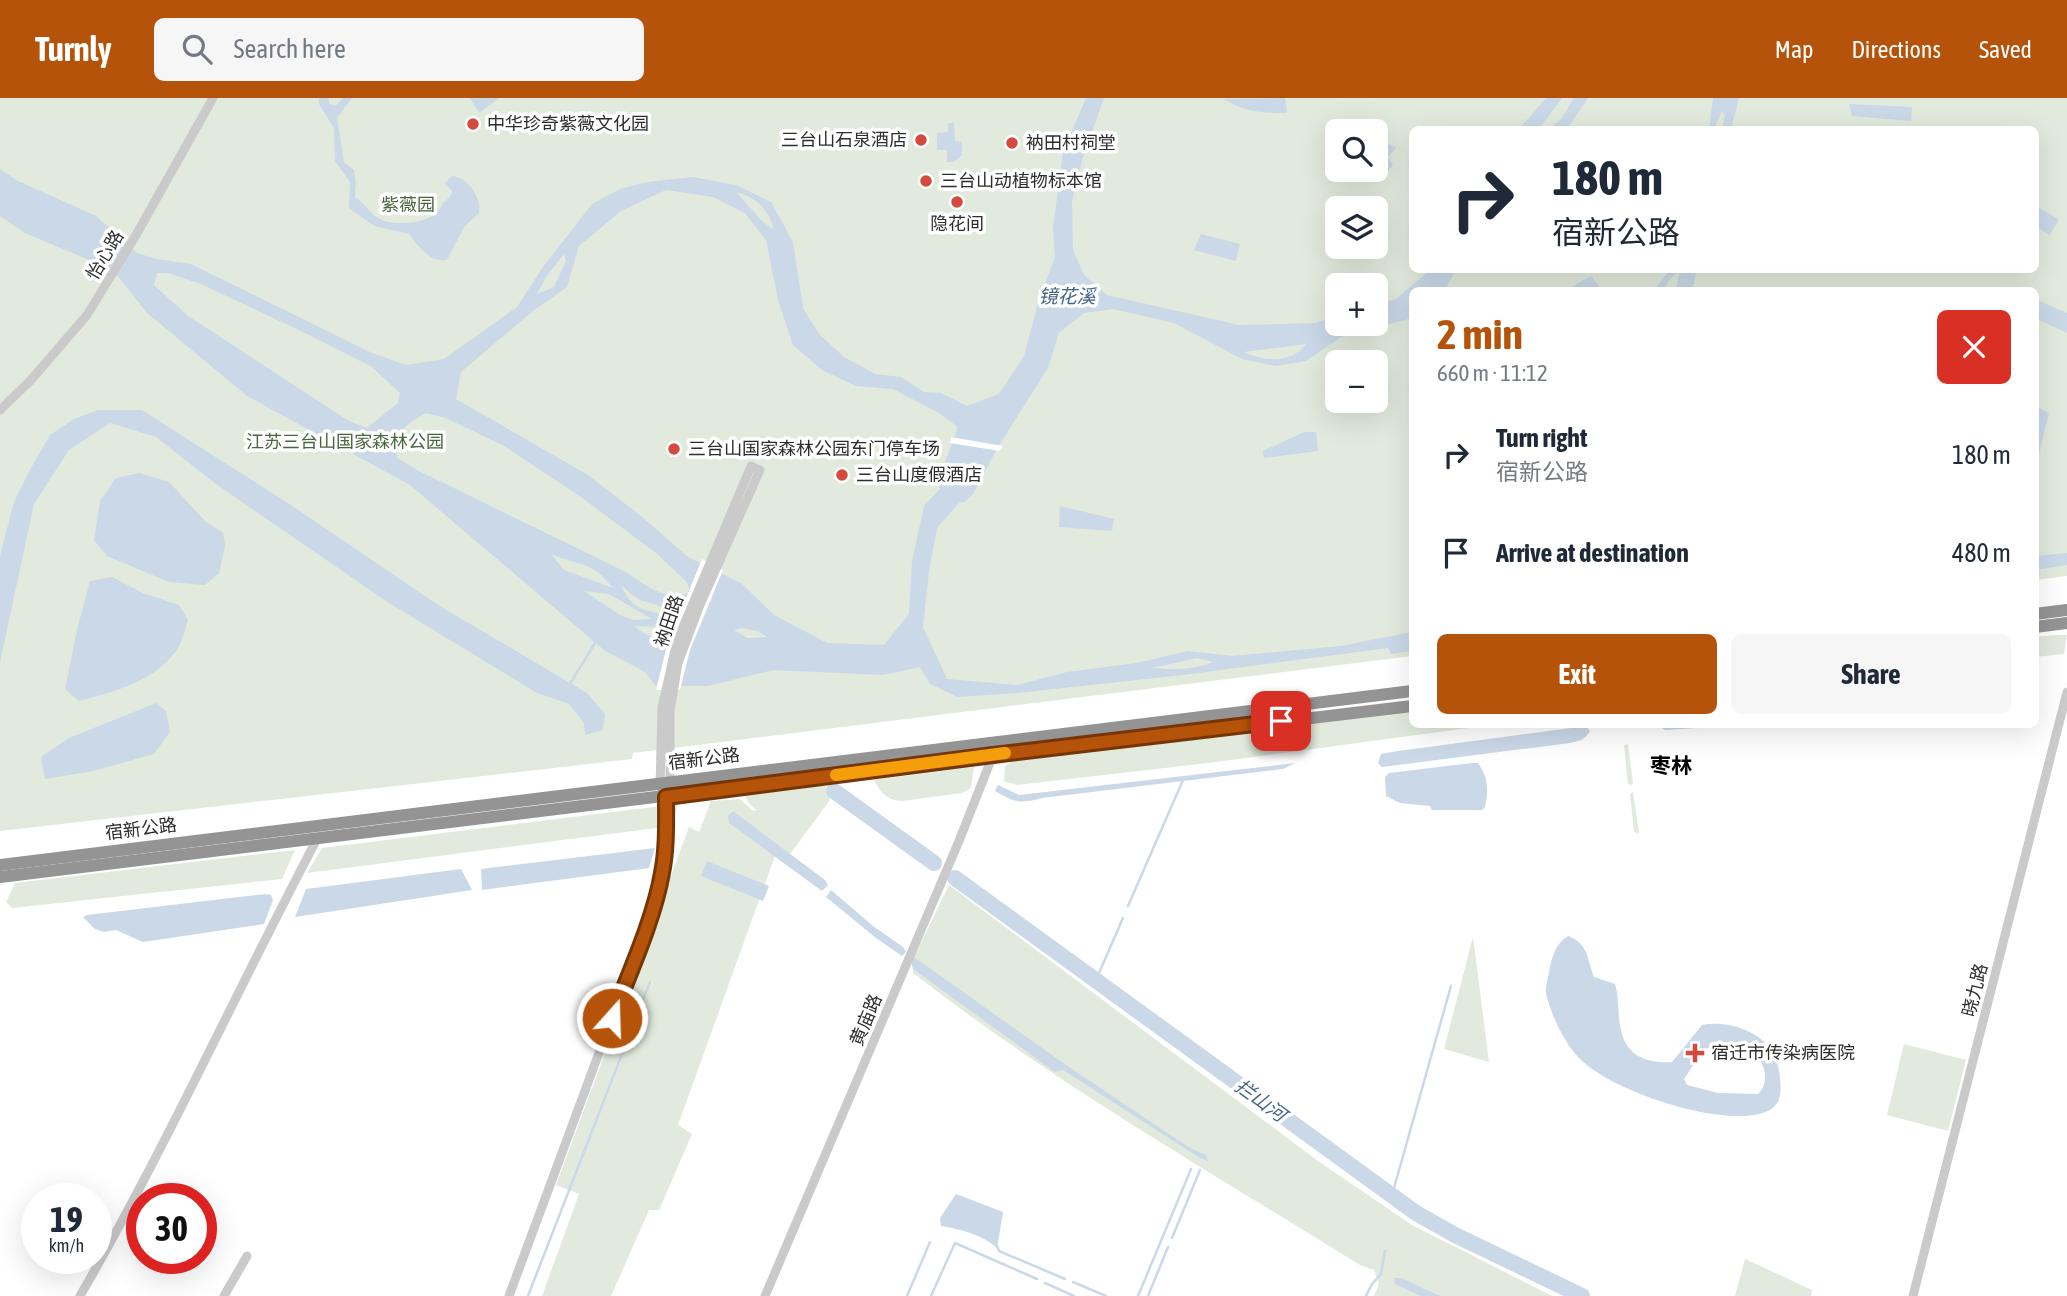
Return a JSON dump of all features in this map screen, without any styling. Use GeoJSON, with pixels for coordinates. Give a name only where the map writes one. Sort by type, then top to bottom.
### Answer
{"type":"FeatureCollection","features":[{"type":"Feature","properties":{"kind":"highway"},"geometry":{"type":"LineString","coordinates":[[2039,614],[2067,610]]}},
{"type":"Feature","properties":{"kind":"highway"},"geometry":{"type":"LineString","coordinates":[[2039,626],[2067,623]]}},
{"type":"Feature","properties":{"kind":"highway","name":"宿新公路"},"geometry":{"type":"LineString","coordinates":[[0,865],[1409,691]]}},
{"type":"Feature","properties":{"kind":"highway","name":"宿新公路"},"geometry":{"type":"LineString","coordinates":[[0,877],[1409,706]]}},
{"type":"Feature","properties":{"kind":"street","name":"怡心路"},"geometry":{"type":"LineString","coordinates":[[0,410],[31,380],[87,315],[136,235],[213,98]]}},
{"type":"Feature","properties":{"kind":"street","name":"衲田路"},"geometry":{"type":"LineString","coordinates":[[509,1296],[656,899],[666,839],[666,710],[678,663],[714,563],[755,468]]}},
{"type":"Feature","properties":{"kind":"street","name":"晓九路"},"geometry":{"type":"LineString","coordinates":[[1913,1296],[2067,692]]}},
{"type":"Feature","properties":{"kind":"street","name":"黄庙路"},"geometry":{"type":"LineString","coordinates":[[765,1296],[993,755]]}},
{"type":"Feature","properties":{"kind":"street"},"geometry":{"type":"LineString","coordinates":[[80,1296],[138,1190],[317,839]]}},
{"type":"Feature","properties":{"kind":"street"},"geometry":{"type":"LineString","coordinates":[[224,1296],[247,1256]]}},
{"type":"Feature","properties":{"kind":"green space","name":"江苏三台山国家森林公园"},"geometry":{"type":"Polygon","coordinates":[[[0,98],[2067,98],[2067,576],[2039,580],[2039,287],[1409,287],[1409,656],[633,753],[632,759],[0,831],[0,98]]]}},
{"type":"Feature","properties":{"kind":"green space"},"geometry":{"type":"Polygon","coordinates":[[[2067,635],[2064,654],[2039,657],[2039,637],[2067,635]]]}},
{"type":"Feature","properties":{"kind":"green space"},"geometry":{"type":"Polygon","coordinates":[[[1409,711],[1409,728],[1469,728],[1017,785],[1004,781],[1005,766],[1014,761],[1409,711]]]}},
{"type":"Feature","properties":{"kind":"green space"},"geometry":{"type":"Polygon","coordinates":[[[1628,744],[1632,785],[1628,784],[1624,745],[1628,744]]]}},
{"type":"Feature","properties":{"kind":"green space"},"geometry":{"type":"Polygon","coordinates":[[[974,767],[971,788],[962,793],[902,801],[885,795],[874,780],[974,767]]]}},
{"type":"Feature","properties":{"kind":"green space"},"geometry":{"type":"Polygon","coordinates":[[[823,784],[828,790],[830,800],[790,854],[732,811],[729,823],[775,856],[678,1125],[692,1134],[659,1210],[649,1210],[611,1296],[542,1296],[579,1194],[556,1185],[689,827],[699,832],[711,801],[740,799],[757,811],[745,795],[823,784]]]}},
{"type":"Feature","properties":{"kind":"green space"},"geometry":{"type":"Polygon","coordinates":[[[1633,792],[1638,833],[1634,832],[1630,794],[1633,792]]]}},
{"type":"Feature","properties":{"kind":"green space"},"geometry":{"type":"Polygon","coordinates":[[[678,804],[672,826],[307,873],[322,848],[678,804]]]}},
{"type":"Feature","properties":{"kind":"green space"},"geometry":{"type":"Polygon","coordinates":[[[295,850],[282,879],[12,908],[6,902],[15,883],[295,850]]]}},
{"type":"Feature","properties":{"kind":"green space"},"geometry":{"type":"Polygon","coordinates":[[[949,885],[1318,1161],[1412,1225],[1552,1296],[1374,1296],[1379,1284],[1374,1270],[1360,1265],[1076,1089],[913,973],[914,957],[949,885]]]}},
{"type":"Feature","properties":{"kind":"green space"},"geometry":{"type":"Polygon","coordinates":[[[1473,937],[1489,1062],[1444,1049],[1473,937]]]}},
{"type":"Feature","properties":{"kind":"green space"},"geometry":{"type":"Polygon","coordinates":[[[1904,1044],[1966,1060],[1948,1131],[1887,1115],[1904,1044]]]}},
{"type":"Feature","properties":{"kind":"green space"},"geometry":{"type":"Polygon","coordinates":[[[1745,1259],[1812,1290],[1811,1296],[1735,1296],[1745,1259]]]}},
{"type":"Feature","properties":{"kind":"water"},"geometry":{"type":"Polygon","coordinates":[[[319,98],[328,98],[330,104],[336,106],[343,98],[352,98],[337,118],[344,162],[354,170],[355,197],[379,219],[404,223],[432,216],[451,195],[452,191],[445,183],[452,176],[463,180],[473,189],[479,213],[464,227],[447,260],[430,256],[409,234],[374,226],[349,208],[350,182],[335,161],[334,128],[319,104],[319,98]]]}},
{"type":"Feature","properties":{"kind":"water"},"geometry":{"type":"Polygon","coordinates":[[[470,98],[499,98],[479,113],[470,98]]]}},
{"type":"Feature","properties":{"kind":"water","name":"镜花溪"},"geometry":{"type":"Polygon","coordinates":[[[1086,98],[1104,98],[1083,157],[1072,201],[1073,250],[1084,275],[1107,295],[1239,325],[1316,323],[1325,320],[1325,336],[1345,336],[1306,361],[1276,366],[1242,359],[1174,323],[1113,309],[1084,313],[1059,333],[1048,368],[998,447],[973,494],[965,502],[959,503],[937,528],[923,627],[947,679],[1017,685],[1067,672],[1137,663],[1188,651],[1232,656],[1341,646],[1409,633],[1409,651],[1391,654],[1388,648],[1183,675],[958,697],[930,684],[920,667],[883,675],[773,670],[708,686],[656,686],[645,672],[604,650],[410,485],[247,396],[147,313],[113,270],[25,233],[0,216],[0,169],[18,181],[96,216],[137,253],[191,264],[372,353],[406,365],[444,359],[517,307],[543,267],[592,204],[620,189],[647,182],[693,177],[736,185],[771,202],[793,242],[803,308],[819,334],[844,357],[875,374],[901,377],[924,392],[941,393],[967,406],[999,394],[1024,356],[1039,299],[1055,257],[1053,228],[1063,152],[1086,98]],[[666,190],[621,211],[579,246],[567,287],[533,311],[461,372],[456,399],[588,475],[688,557],[741,583],[774,615],[827,643],[884,645],[909,614],[912,561],[924,506],[940,489],[938,482],[958,427],[939,413],[893,389],[856,386],[822,370],[793,345],[778,300],[766,240],[745,213],[713,197],[666,190]],[[736,192],[762,221],[774,230],[761,205],[736,192]],[[564,254],[537,294],[554,287],[566,261],[564,254]],[[157,273],[154,285],[188,316],[349,421],[367,428],[398,403],[400,393],[372,367],[309,335],[201,284],[168,273],[157,273]],[[1306,344],[1244,352],[1260,358],[1285,358],[1306,344]],[[426,413],[402,431],[397,458],[626,572],[656,591],[674,596],[690,592],[687,582],[656,553],[581,497],[504,446],[446,418],[426,413]],[[551,554],[564,570],[613,588],[592,568],[551,554]],[[621,586],[636,605],[669,617],[662,608],[640,600],[621,586]],[[584,591],[620,615],[633,620],[652,619],[609,594],[584,591]],[[634,626],[656,638],[664,640],[670,637],[660,627],[634,626]],[[742,628],[734,630],[747,638],[767,637],[757,631],[742,628]],[[1197,658],[1152,668],[1191,668],[1213,662],[1197,658]]]}},
{"type":"Feature","properties":{"kind":"water"},"geometry":{"type":"Polygon","coordinates":[[[1285,98],[1287,113],[1254,111],[1223,99],[1285,98]]]}},
{"type":"Feature","properties":{"kind":"water"},"geometry":{"type":"Polygon","coordinates":[[[1546,98],[1562,98],[1541,126],[1522,126],[1546,98]]]}},
{"type":"Feature","properties":{"kind":"water"},"geometry":{"type":"Polygon","coordinates":[[[1574,98],[1588,98],[1569,126],[1553,126],[1562,118],[1574,98]]]}},
{"type":"Feature","properties":{"kind":"water"},"geometry":{"type":"Polygon","coordinates":[[[1713,98],[1739,98],[1732,126],[1723,126],[1725,115],[1722,111],[1715,126],[1709,126],[1713,98]]]}},
{"type":"Feature","properties":{"kind":"water"},"geometry":{"type":"Polygon","coordinates":[[[1849,104],[1912,107],[1911,121],[1852,116],[1849,104]]]}},
{"type":"Feature","properties":{"kind":"water"},"geometry":{"type":"Polygon","coordinates":[[[948,123],[954,123],[955,141],[962,142],[962,155],[954,162],[947,162],[947,150],[937,150],[937,133],[948,132],[948,123]]]}},
{"type":"Feature","properties":{"kind":"water"},"geometry":{"type":"Polygon","coordinates":[[[1388,143],[1396,148],[1388,157],[1388,143]]]}},
{"type":"Feature","properties":{"kind":"water"},"geometry":{"type":"Polygon","coordinates":[[[1388,157],[1393,165],[1388,171],[1388,157]]]}},
{"type":"Feature","properties":{"kind":"water"},"geometry":{"type":"Polygon","coordinates":[[[2039,208],[2059,219],[2050,235],[2039,228],[2039,208]]]}},
{"type":"Feature","properties":{"kind":"water"},"geometry":{"type":"Polygon","coordinates":[[[1201,234],[1240,244],[1236,261],[1194,250],[1201,234]]]}},
{"type":"Feature","properties":{"kind":"water"},"geometry":{"type":"Polygon","coordinates":[[[1426,273],[1454,273],[1447,287],[1410,287],[1426,273]]]}},
{"type":"Feature","properties":{"kind":"water"},"geometry":{"type":"Polygon","coordinates":[[[1668,273],[1677,273],[1666,287],[1656,287],[1668,273]]]}},
{"type":"Feature","properties":{"kind":"water"},"geometry":{"type":"Polygon","coordinates":[[[1679,273],[1696,273],[1693,287],[1677,287],[1679,273]]]}},
{"type":"Feature","properties":{"kind":"water"},"geometry":{"type":"Polygon","coordinates":[[[1591,276],[1599,286],[1597,287],[1571,287],[1591,276]]]}},
{"type":"Feature","properties":{"kind":"water"},"geometry":{"type":"Polygon","coordinates":[[[1409,288],[1409,319],[1388,324],[1388,301],[1396,299],[1409,288]]]}},
{"type":"Feature","properties":{"kind":"water"},"geometry":{"type":"Polygon","coordinates":[[[2039,301],[2067,313],[2067,333],[2039,320],[2039,301]]]}},
{"type":"Feature","properties":{"kind":"water"},"geometry":{"type":"Polygon","coordinates":[[[2039,408],[2049,413],[2039,454],[2039,408]]]}},
{"type":"Feature","properties":{"kind":"water"},"geometry":{"type":"Polygon","coordinates":[[[98,410],[142,410],[291,505],[438,605],[587,693],[605,714],[603,730],[585,735],[584,723],[569,704],[537,693],[389,603],[216,484],[156,437],[110,423],[69,450],[34,504],[0,662],[0,556],[14,502],[50,435],[74,419],[98,410]]]}},
{"type":"Feature","properties":{"kind":"water"},"geometry":{"type":"Polygon","coordinates":[[[1304,432],[1316,432],[1318,451],[1264,458],[1263,451],[1304,432]]]}},
{"type":"Feature","properties":{"kind":"water"},"geometry":{"type":"Polygon","coordinates":[[[139,473],[169,482],[205,521],[223,533],[225,545],[219,573],[205,585],[169,582],[107,556],[94,540],[100,501],[116,478],[139,473]]]}},
{"type":"Feature","properties":{"kind":"water"},"geometry":{"type":"Polygon","coordinates":[[[1060,506],[1114,519],[1112,531],[1059,527],[1060,506]]]}},
{"type":"Feature","properties":{"kind":"water"},"geometry":{"type":"Polygon","coordinates":[[[2067,553],[2067,565],[2039,569],[2039,556],[2067,553]]]}},
{"type":"Feature","properties":{"kind":"water"},"geometry":{"type":"Polygon","coordinates":[[[112,577],[143,593],[179,605],[188,620],[178,648],[156,671],[132,684],[79,701],[65,689],[90,581],[112,577]]]}},
{"type":"Feature","properties":{"kind":"water"},"geometry":{"type":"Polygon","coordinates":[[[156,703],[166,711],[170,732],[154,754],[93,771],[45,779],[41,757],[69,738],[156,703]]]}},
{"type":"Feature","properties":{"kind":"water"},"geometry":{"type":"Polygon","coordinates":[[[1571,728],[1588,728],[1590,731],[1579,741],[1570,743],[1382,767],[1378,763],[1381,754],[1571,728]]]}},
{"type":"Feature","properties":{"kind":"water"},"geometry":{"type":"Polygon","coordinates":[[[1662,728],[1697,728],[1665,730],[1662,728]]]}},
{"type":"Feature","properties":{"kind":"water"},"geometry":{"type":"Polygon","coordinates":[[[1295,763],[1283,769],[1028,801],[1013,800],[995,791],[998,785],[1019,795],[1295,763]]]}},
{"type":"Feature","properties":{"kind":"water"},"geometry":{"type":"Polygon","coordinates":[[[1478,763],[1486,779],[1487,795],[1482,810],[1432,810],[1430,806],[1400,803],[1386,796],[1385,777],[1389,773],[1478,763]]]}},
{"type":"Feature","properties":{"kind":"water"},"geometry":{"type":"Polygon","coordinates":[[[733,811],[825,880],[828,885],[822,891],[729,823],[728,816],[733,811]]]}},
{"type":"Feature","properties":{"kind":"water"},"geometry":{"type":"Polygon","coordinates":[[[655,848],[649,868],[482,890],[481,869],[655,848]]]}},
{"type":"Feature","properties":{"kind":"water"},"geometry":{"type":"Polygon","coordinates":[[[707,861],[769,886],[763,901],[701,876],[707,861]]]}},
{"type":"Feature","properties":{"kind":"water"},"geometry":{"type":"Polygon","coordinates":[[[461,869],[472,890],[295,917],[306,889],[461,869]]]}},
{"type":"Feature","properties":{"kind":"water"},"geometry":{"type":"Polygon","coordinates":[[[831,890],[906,952],[902,956],[826,897],[831,890]]]}},
{"type":"Feature","properties":{"kind":"water"},"geometry":{"type":"Polygon","coordinates":[[[271,895],[273,900],[264,924],[143,942],[116,930],[104,932],[95,929],[83,917],[87,915],[271,895]]]}},
{"type":"Feature","properties":{"kind":"water"},"geometry":{"type":"Polygon","coordinates":[[[1568,936],[1575,939],[1584,948],[1594,977],[1615,984],[1621,1030],[1633,1052],[1647,1060],[1672,1062],[1702,1025],[1721,1024],[1742,1028],[1760,1038],[1775,1057],[1781,1088],[1776,1105],[1762,1113],[1717,1115],[1665,1103],[1615,1083],[1595,1071],[1580,1059],[1569,1045],[1551,1010],[1546,993],[1553,956],[1568,936]],[[1722,1042],[1702,1052],[1684,1079],[1687,1085],[1718,1093],[1758,1094],[1765,1082],[1761,1061],[1745,1046],[1722,1042]]]}},
{"type":"Feature","properties":{"kind":"water"},"geometry":{"type":"Polygon","coordinates":[[[914,957],[1066,1065],[1190,1148],[1206,1155],[1208,1161],[1063,1070],[1055,1072],[913,969],[911,962],[914,957]]]}},
{"type":"Feature","properties":{"kind":"water"},"geometry":{"type":"Polygon","coordinates":[[[956,1194],[1003,1212],[997,1248],[971,1233],[941,1226],[940,1218],[956,1194]]]}},
{"type":"Feature","properties":{"kind":"water"},"geometry":{"type":"Polygon","coordinates":[[[1394,1278],[1401,1278],[1440,1296],[1421,1296],[1395,1284],[1394,1278]]]}},
{"type":"Feature","properties":{"kind":"pier"},"geometry":{"type":"Polygon","coordinates":[[[951,437],[1003,446],[1000,451],[950,443],[951,437]]]}},
{"type":"Feature","properties":{"kind":"pier"},"geometry":{"type":"Polygon","coordinates":[[[702,559],[723,570],[690,650],[680,690],[656,690],[667,645],[702,559]]]}},
{"type":"Feature","properties":{"kind":"waterway"},"geometry":{"type":"LineString","coordinates":[[570,684],[595,643]]}},
{"type":"Feature","properties":{"kind":"waterway"},"geometry":{"type":"LineString","coordinates":[[1128,906],[1183,780]]}},
{"type":"Feature","properties":{"kind":"waterway","name":"拦山河"},"geometry":{"type":"LineString","coordinates":[[834,791],[934,863]]}},
{"type":"Feature","properties":{"kind":"waterway","name":"拦山河"},"geometry":{"type":"LineString","coordinates":[[955,878],[1416,1213],[1455,1235],[1582,1296]]}},
{"type":"Feature","properties":{"kind":"waterway"},"geometry":{"type":"LineString","coordinates":[[1096,980],[1123,918]]}},
{"type":"Feature","properties":{"kind":"waterway"},"geometry":{"type":"LineString","coordinates":[[528,1296],[650,982]]}},
{"type":"Feature","properties":{"kind":"waterway"},"geometry":{"type":"LineString","coordinates":[[1392,1195],[1451,986]]}},
{"type":"Feature","properties":{"kind":"waterway"},"geometry":{"type":"LineString","coordinates":[[1138,1296],[1191,1169]]}},
{"type":"Feature","properties":{"kind":"waterway"},"geometry":{"type":"LineString","coordinates":[[1172,1238],[1200,1170]]}},
{"type":"Feature","properties":{"kind":"waterway"},"geometry":{"type":"LineString","coordinates":[[907,1296],[930,1242]]}},
{"type":"Feature","properties":{"kind":"waterway"},"geometry":{"type":"LineString","coordinates":[[931,1296],[955,1243],[1037,1279]]}},
{"type":"Feature","properties":{"kind":"waterway"},"geometry":{"type":"LineString","coordinates":[[997,1246],[999,1251],[1065,1279]]}},
{"type":"Feature","properties":{"kind":"waterway"},"geometry":{"type":"LineString","coordinates":[[1148,1296],[1168,1247]]}},
{"type":"Feature","properties":{"kind":"waterway"},"geometry":{"type":"LineString","coordinates":[[1366,1296],[1381,1274],[1385,1251]]}},
{"type":"Feature","properties":{"kind":"waterway"},"geometry":{"type":"LineString","coordinates":[[1073,1282],[1106,1296]]}},
{"type":"Feature","properties":{"kind":"waterway"},"geometry":{"type":"LineString","coordinates":[[1045,1283],[1074,1296]]}},
{"type":"Feature","properties":{"kind":"slow traffic"},"geometry":{"type":"LineString","coordinates":[[836,775],[1005,753]]}},
{"type":"Feature","properties":{"kind":"place","name":"中华珍奇紫薇文化园"},"geometry":{"type":"Point","coordinates":[473,124]}},
{"type":"Feature","properties":{"kind":"place","name":"三台山石泉酒店"},"geometry":{"type":"Point","coordinates":[921,140]}},
{"type":"Feature","properties":{"kind":"place","name":"衲田村祠堂"},"geometry":{"type":"Point","coordinates":[1012,143]}},
{"type":"Feature","properties":{"kind":"place","name":"三台山动植物标本馆"},"geometry":{"type":"Point","coordinates":[926,181]}},
{"type":"Feature","properties":{"kind":"place","name":"隐花间"},"geometry":{"type":"Point","coordinates":[957,202]}},
{"type":"Feature","properties":{"kind":"place","name":"三台山国家森林公园东门停车场"},"geometry":{"type":"Point","coordinates":[674,449]}},
{"type":"Feature","properties":{"kind":"place","name":"三台山度假酒店"},"geometry":{"type":"Point","coordinates":[842,475]}},
{"type":"Feature","properties":{"kind":"place","name":"宿迁市传染病医院"},"geometry":{"type":"Point","coordinates":[1695,1053]}},
{"type":"Feature","properties":{"kind":"district","name":"枣林"},"geometry":{"type":"Point","coordinates":[1671,766]}},
{"type":"Feature","properties":{"kind":"route"},"geometry":{"type":"LineString","coordinates":[[612,1018],[656,899],[666,839],[666,797],[1281,721]]}},
{"type":"Feature","properties":{"kind":"park label","name":"紫薇园"},"geometry":{"type":"Point","coordinates":[408,205]}}]}
